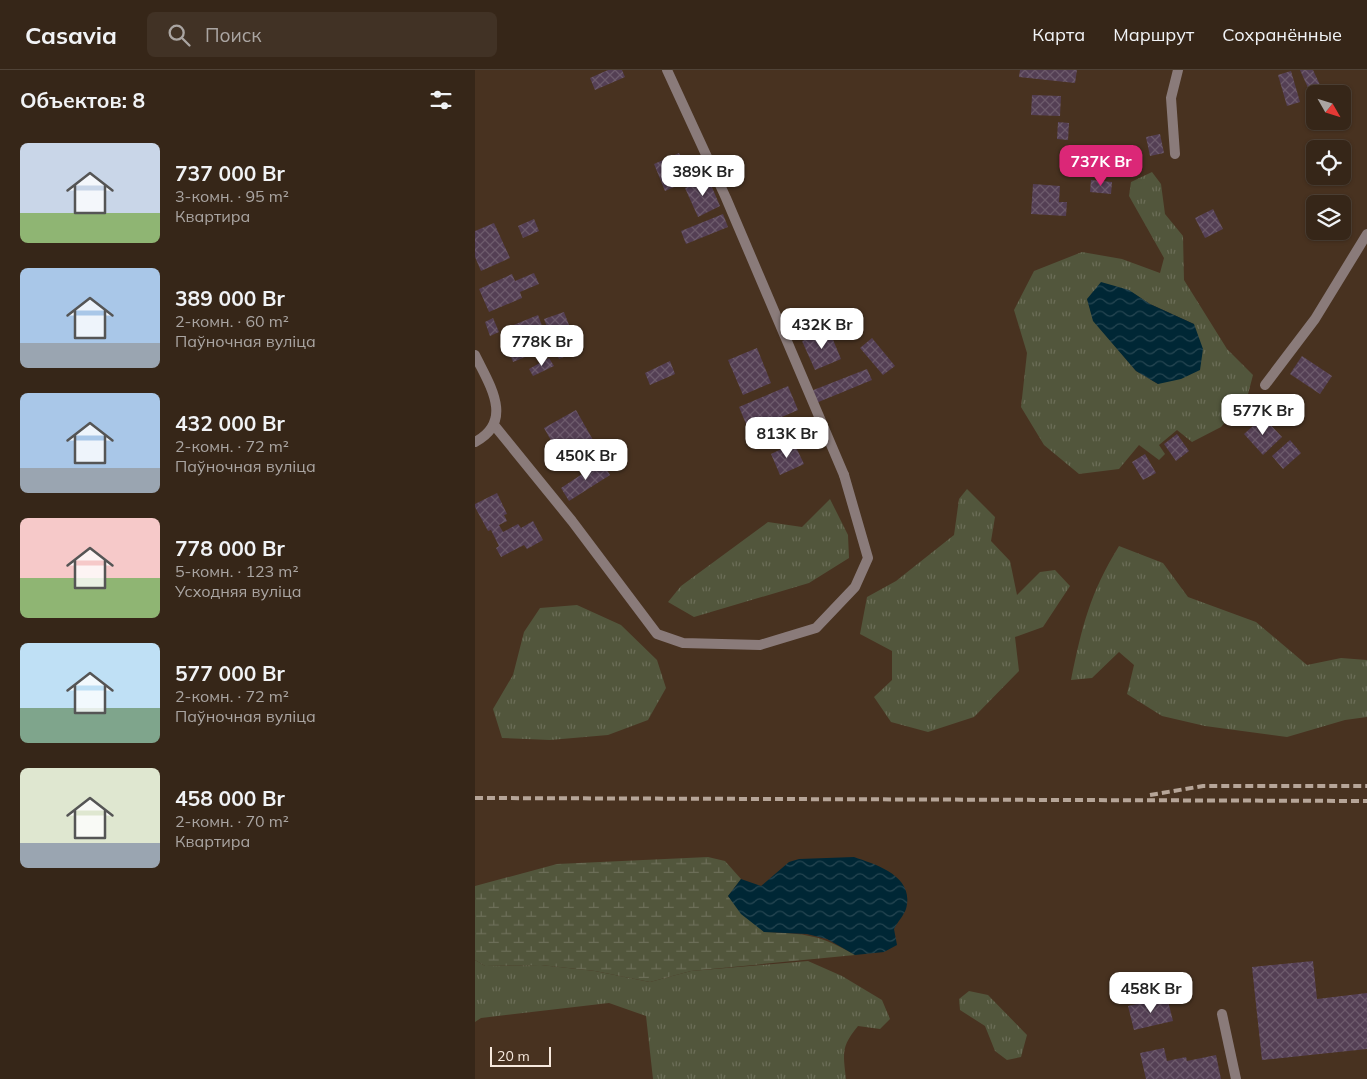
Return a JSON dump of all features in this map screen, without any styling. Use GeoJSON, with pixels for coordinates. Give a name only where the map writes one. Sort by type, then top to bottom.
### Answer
{"type":"FeatureCollection","features":[{"type":"Feature","properties":{"kind":"street"},"geometry":{"type":"LineString","coordinates":[[493,425],[572,521],[657,634],[683,643],[760,645],[816,628],[855,587],[868,558],[844,475],[726,198],[667,70]]}},
{"type":"Feature","properties":{"kind":"street"},"geometry":{"type":"LineString","coordinates":[[1175,154],[1171,98],[1177,70]]}},
{"type":"Feature","properties":{"kind":"street"},"geometry":{"type":"LineString","coordinates":[[1265,385],[1315,319],[1367,234]]}},
{"type":"Feature","properties":{"kind":"street"},"geometry":{"type":"LineString","coordinates":[[475,355],[495,399],[497,417],[483,438],[475,442]]}},
{"type":"Feature","properties":{"kind":"street"},"geometry":{"type":"LineString","coordinates":[[1222,1014],[1236,1079]]}},
{"type":"Feature","properties":{"kind":"green space"},"geometry":{"type":"Polygon","coordinates":[[[1152,172],[1161,184],[1165,214],[1183,236],[1184,280],[1227,349],[1253,375],[1247,398],[1221,427],[1192,442],[1177,430],[1159,445],[1165,454],[1159,460],[1139,445],[1119,469],[1079,474],[1044,445],[1021,407],[1027,353],[1014,310],[1034,271],[1082,252],[1122,259],[1160,273],[1164,258],[1129,196],[1131,182],[1152,172]],[[1128,290],[1087,299],[1094,321],[1136,371],[1158,384],[1194,324],[1150,304],[1128,290]]]}},
{"type":"Feature","properties":{"kind":"green space"},"geometry":{"type":"Polygon","coordinates":[[[967,489],[995,517],[991,541],[1010,561],[1017,595],[1040,572],[1055,570],[1070,586],[1043,627],[1015,637],[1019,671],[974,717],[928,732],[891,722],[874,697],[892,680],[892,651],[860,634],[867,597],[896,581],[954,535],[959,499],[967,489]]]}},
{"type":"Feature","properties":{"kind":"green space"},"geometry":{"type":"Polygon","coordinates":[[[830,499],[848,535],[849,558],[809,583],[694,617],[668,602],[681,586],[768,522],[802,527],[830,499]]]}},
{"type":"Feature","properties":{"kind":"green space"},"geometry":{"type":"Polygon","coordinates":[[[1119,546],[1163,563],[1188,597],[1256,622],[1307,665],[1341,658],[1367,660],[1367,717],[1345,720],[1287,737],[1205,726],[1162,716],[1127,694],[1134,665],[1119,652],[1092,678],[1071,680],[1088,610],[1101,579],[1119,546]]]}},
{"type":"Feature","properties":{"kind":"green space"},"geometry":{"type":"Polygon","coordinates":[[[577,605],[621,625],[657,660],[666,688],[648,720],[608,735],[550,740],[502,738],[493,709],[513,675],[524,632],[540,608],[577,605]]]}},
{"type":"Feature","properties":{"kind":"green space"},"geometry":{"type":"Polygon","coordinates":[[[708,857],[725,861],[741,879],[728,896],[764,932],[812,936],[855,955],[691,971],[650,982],[595,971],[541,965],[485,966],[475,960],[475,886],[557,864],[708,857]]]}},
{"type":"Feature","properties":{"kind":"green space"},"geometry":{"type":"Polygon","coordinates":[[[475,960],[485,966],[541,965],[595,971],[650,982],[691,971],[808,961],[842,976],[882,1000],[890,1019],[880,1029],[858,1026],[852,1033],[845,1050],[846,1079],[653,1079],[646,1016],[609,1003],[481,1018],[475,1022],[475,960]]]}},
{"type":"Feature","properties":{"kind":"green space"},"geometry":{"type":"Polygon","coordinates":[[[969,991],[988,995],[1027,1035],[1021,1057],[1007,1060],[995,1051],[985,1026],[960,1010],[959,999],[969,991]]]}},
{"type":"Feature","properties":{"kind":"water"},"geometry":{"type":"Polygon","coordinates":[[[1101,282],[1129,290],[1150,304],[1194,324],[1203,349],[1200,370],[1181,379],[1158,384],[1136,371],[1093,321],[1087,299],[1101,282]]]}},
{"type":"Feature","properties":{"kind":"water"},"geometry":{"type":"Polygon","coordinates":[[[854,857],[883,868],[900,880],[905,888],[907,898],[906,909],[894,929],[897,945],[884,952],[855,955],[827,939],[807,934],[764,932],[741,914],[728,896],[741,879],[761,886],[789,862],[799,859],[854,857]]]}},
{"type":"Feature","properties":{"kind":"building"},"geometry":{"type":"Polygon","coordinates":[[[608,70],[622,70],[625,77],[595,90],[590,78],[608,70]]]}},
{"type":"Feature","properties":{"kind":"building"},"geometry":{"type":"Polygon","coordinates":[[[1020,70],[1077,70],[1075,83],[1019,77],[1020,70]]]}},
{"type":"Feature","properties":{"kind":"building"},"geometry":{"type":"Polygon","coordinates":[[[1300,70],[1313,70],[1320,85],[1307,85],[1300,70]]]}},
{"type":"Feature","properties":{"kind":"building"},"geometry":{"type":"Polygon","coordinates":[[[1291,71],[1300,102],[1287,106],[1278,75],[1291,71]]]}},
{"type":"Feature","properties":{"kind":"building"},"geometry":{"type":"Polygon","coordinates":[[[1032,95],[1061,96],[1060,116],[1031,115],[1032,95]]]}},
{"type":"Feature","properties":{"kind":"building"},"geometry":{"type":"Polygon","coordinates":[[[1058,122],[1069,123],[1068,140],[1057,139],[1058,122]]]}},
{"type":"Feature","properties":{"kind":"building"},"geometry":{"type":"Polygon","coordinates":[[[1160,134],[1164,153],[1150,156],[1146,137],[1160,134]]]}},
{"type":"Feature","properties":{"kind":"building"},"geometry":{"type":"Polygon","coordinates":[[[679,153],[688,172],[693,170],[696,178],[665,191],[654,164],[679,153]]]}},
{"type":"Feature","properties":{"kind":"building"},"geometry":{"type":"Polygon","coordinates":[[[708,178],[720,206],[698,217],[685,188],[708,178]]]}},
{"type":"Feature","properties":{"kind":"building"},"geometry":{"type":"Polygon","coordinates":[[[1091,180],[1112,182],[1111,194],[1090,192],[1091,180]]]}},
{"type":"Feature","properties":{"kind":"building"},"geometry":{"type":"Polygon","coordinates":[[[1033,184],[1060,186],[1059,202],[1067,202],[1066,216],[1031,214],[1033,184]]]}},
{"type":"Feature","properties":{"kind":"building"},"geometry":{"type":"Polygon","coordinates":[[[1213,209],[1223,229],[1205,238],[1195,218],[1213,209]]]}},
{"type":"Feature","properties":{"kind":"building"},"geometry":{"type":"Polygon","coordinates":[[[723,214],[728,227],[686,244],[681,231],[723,214]]]}},
{"type":"Feature","properties":{"kind":"building"},"geometry":{"type":"Polygon","coordinates":[[[534,219],[539,231],[523,238],[518,226],[534,219]]]}},
{"type":"Feature","properties":{"kind":"building"},"geometry":{"type":"Polygon","coordinates":[[[494,223],[510,258],[481,271],[475,257],[475,231],[494,223]]]}},
{"type":"Feature","properties":{"kind":"building"},"geometry":{"type":"Polygon","coordinates":[[[534,273],[539,284],[520,292],[522,298],[489,312],[479,289],[512,274],[515,281],[534,273]]]}},
{"type":"Feature","properties":{"kind":"building"},"geometry":{"type":"Polygon","coordinates":[[[564,312],[579,351],[559,359],[544,319],[564,312]]]}},
{"type":"Feature","properties":{"kind":"building"},"geometry":{"type":"Polygon","coordinates":[[[538,315],[550,347],[513,362],[509,352],[514,350],[506,328],[538,315]]]}},
{"type":"Feature","properties":{"kind":"building"},"geometry":{"type":"Polygon","coordinates":[[[493,318],[499,332],[490,336],[485,322],[493,318]]]}},
{"type":"Feature","properties":{"kind":"building"},"geometry":{"type":"Polygon","coordinates":[[[829,330],[841,359],[815,370],[802,341],[829,330]]]}},
{"type":"Feature","properties":{"kind":"building"},"geometry":{"type":"Polygon","coordinates":[[[872,338],[895,366],[883,375],[860,348],[872,338]]]}},
{"type":"Feature","properties":{"kind":"building"},"geometry":{"type":"Polygon","coordinates":[[[757,348],[771,383],[743,395],[728,360],[757,348]]]}},
{"type":"Feature","properties":{"kind":"building"},"geometry":{"type":"Polygon","coordinates":[[[1302,356],[1332,376],[1320,394],[1290,374],[1302,356]]]}},
{"type":"Feature","properties":{"kind":"building"},"geometry":{"type":"Polygon","coordinates":[[[549,358],[554,366],[533,376],[529,369],[549,358]]]}},
{"type":"Feature","properties":{"kind":"building"},"geometry":{"type":"Polygon","coordinates":[[[670,361],[675,374],[650,385],[645,373],[670,361]]]}},
{"type":"Feature","properties":{"kind":"building"},"geometry":{"type":"Polygon","coordinates":[[[867,369],[872,380],[816,403],[811,391],[867,369]]]}},
{"type":"Feature","properties":{"kind":"building"},"geometry":{"type":"Polygon","coordinates":[[[788,386],[798,410],[749,431],[739,407],[788,386]]]}},
{"type":"Feature","properties":{"kind":"building"},"geometry":{"type":"Polygon","coordinates":[[[576,410],[593,440],[561,458],[544,428],[576,410]]]}},
{"type":"Feature","properties":{"kind":"building"},"geometry":{"type":"Polygon","coordinates":[[[1263,417],[1282,437],[1263,455],[1244,434],[1263,417]]]}},
{"type":"Feature","properties":{"kind":"building"},"geometry":{"type":"Polygon","coordinates":[[[1177,434],[1189,451],[1176,461],[1164,444],[1177,434]]]}},
{"type":"Feature","properties":{"kind":"building"},"geometry":{"type":"Polygon","coordinates":[[[1290,440],[1301,453],[1283,469],[1272,456],[1290,440]]]}},
{"type":"Feature","properties":{"kind":"building"},"geometry":{"type":"Polygon","coordinates":[[[794,443],[804,464],[780,475],[771,454],[794,443]]]}},
{"type":"Feature","properties":{"kind":"building"},"geometry":{"type":"Polygon","coordinates":[[[1145,454],[1156,473],[1143,480],[1132,462],[1145,454]]]}},
{"type":"Feature","properties":{"kind":"building"},"geometry":{"type":"Polygon","coordinates":[[[602,461],[610,475],[569,501],[561,488],[602,461]]]}},
{"type":"Feature","properties":{"kind":"building"},"geometry":{"type":"Polygon","coordinates":[[[497,493],[507,514],[504,515],[507,521],[499,525],[503,532],[518,524],[521,528],[533,521],[543,540],[527,549],[524,545],[501,557],[496,548],[499,546],[491,530],[488,531],[475,507],[475,504],[497,493]]]}},
{"type":"Feature","properties":{"kind":"building"},"geometry":{"type":"Polygon","coordinates":[[[1313,961],[1317,999],[1367,993],[1367,1049],[1262,1060],[1252,967],[1313,961]]]}},
{"type":"Feature","properties":{"kind":"building"},"geometry":{"type":"Polygon","coordinates":[[[1167,997],[1173,1021],[1134,1030],[1128,1006],[1167,997]]]}},
{"type":"Feature","properties":{"kind":"building"},"geometry":{"type":"Polygon","coordinates":[[[1164,1048],[1167,1061],[1186,1057],[1187,1061],[1216,1055],[1221,1079],[1146,1079],[1140,1053],[1164,1048]]]}},
{"type":"Feature","properties":{"kind":"railway"},"geometry":{"type":"LineString","coordinates":[[1150,795],[1203,786],[1367,786]]}},
{"type":"Feature","properties":{"kind":"railway"},"geometry":{"type":"LineString","coordinates":[[475,798],[1367,801]]}}]}
